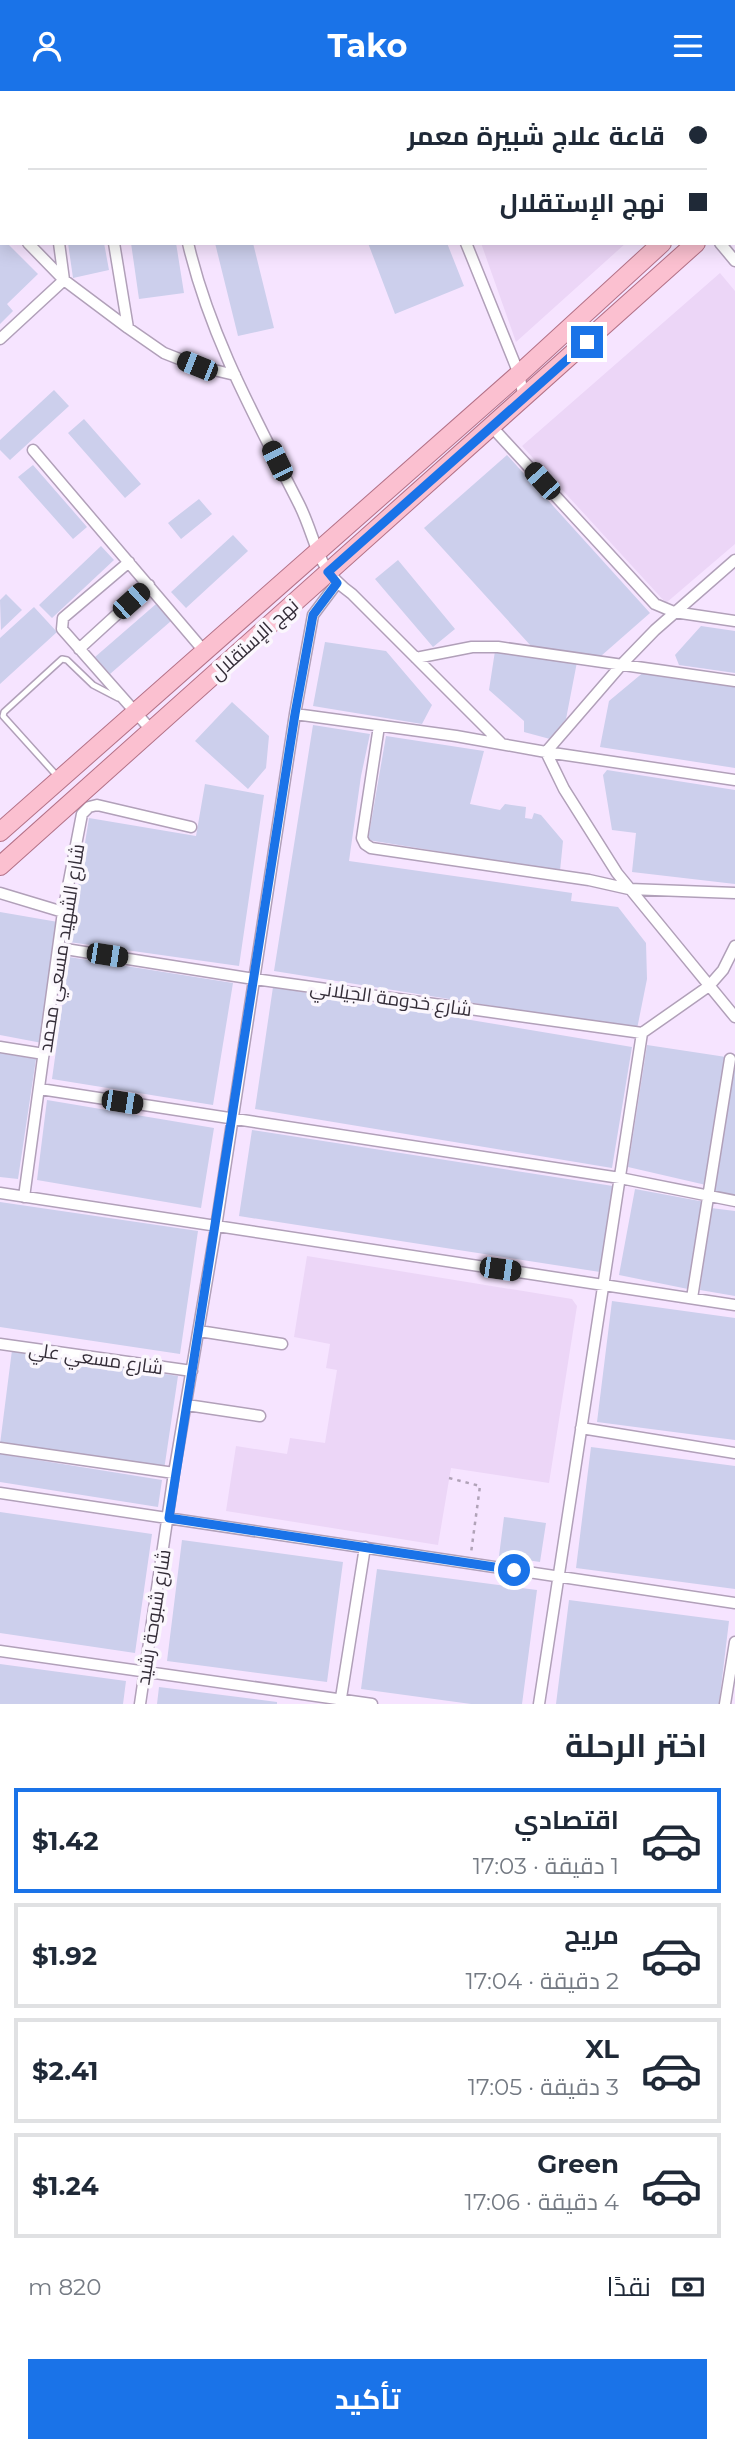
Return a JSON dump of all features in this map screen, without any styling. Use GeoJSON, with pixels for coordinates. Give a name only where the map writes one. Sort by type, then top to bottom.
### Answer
{"type":"FeatureCollection","features":[{"type":"Feature","properties":{"kind":"main road","name":"نهج الإستقلال"},"geometry":{"type":"LineString","coordinates":[[0,832],[59,779],[130,706],[204,651],[660,245]]}},
{"type":"Feature","properties":{"kind":"main road","name":"نهج الإستقلال"},"geometry":{"type":"LineString","coordinates":[[0,866],[332,577],[492,427],[694,245]]}},
{"type":"Feature","properties":{"kind":"street"},"geometry":{"type":"LineString","coordinates":[[30,245],[64,279],[164,353],[197,366],[235,375]]}},
{"type":"Feature","properties":{"kind":"street"},"geometry":{"type":"LineString","coordinates":[[59,245],[64,279]]}},
{"type":"Feature","properties":{"kind":"street"},"geometry":{"type":"LineString","coordinates":[[114,245],[128,328]]}},
{"type":"Feature","properties":{"kind":"street"},"geometry":{"type":"LineString","coordinates":[[189,245],[224,354],[307,521],[316,552],[332,577],[501,743]]}},
{"type":"Feature","properties":{"kind":"street"},"geometry":{"type":"LineString","coordinates":[[467,245],[519,373],[524,398]]}},
{"type":"Feature","properties":{"kind":"street"},"geometry":{"type":"LineString","coordinates":[[722,245],[735,261]]}},
{"type":"Feature","properties":{"kind":"street"},"geometry":{"type":"LineString","coordinates":[[0,339],[64,279]]}},
{"type":"Feature","properties":{"kind":"street"},"geometry":{"type":"LineString","coordinates":[[492,427],[655,604],[674,613],[735,621]]}},
{"type":"Feature","properties":{"kind":"street"},"geometry":{"type":"LineString","coordinates":[[33,450],[204,651]]}},
{"type":"Feature","properties":{"kind":"street"},"geometry":{"type":"LineString","coordinates":[[546,752],[623,663],[674,613],[735,560]]}},
{"type":"Feature","properties":{"kind":"street"},"geometry":{"type":"LineString","coordinates":[[129,562],[63,618],[62,629],[152,731]]}},
{"type":"Feature","properties":{"kind":"street","name":"شارع شبوحة رشيد"},"geometry":{"type":"LineString","coordinates":[[140,1704],[174,1473],[216,1227],[295,714],[313,615],[332,577]]}},
{"type":"Feature","properties":{"kind":"street"},"geometry":{"type":"LineString","coordinates":[[79,649],[149,585]]}},
{"type":"Feature","properties":{"kind":"street"},"geometry":{"type":"LineString","coordinates":[[416,658],[472,647],[498,647],[735,681]]}},
{"type":"Feature","properties":{"kind":"street"},"geometry":{"type":"LineString","coordinates":[[295,714],[735,779]]}},
{"type":"Feature","properties":{"kind":"street"},"geometry":{"type":"LineString","coordinates":[[379,726],[362,838],[371,848],[589,880],[629,889],[735,894]]}},
{"type":"Feature","properties":{"kind":"street"},"geometry":{"type":"LineString","coordinates":[[546,752],[564,789],[629,889],[735,1017]]}},
{"type":"Feature","properties":{"kind":"street","name":"شارع الشهيد مسعي محمد"},"geometry":{"type":"LineString","coordinates":[[24,1197],[64,912],[82,814],[89,807],[97,805],[191,827]]}},
{"type":"Feature","properties":{"kind":"street"},"geometry":{"type":"LineString","coordinates":[[0,894],[64,912]]}},
{"type":"Feature","properties":{"kind":"street"},"geometry":{"type":"LineString","coordinates":[[539,1704],[642,1034],[709,986],[723,970],[735,946]]}},
{"type":"Feature","properties":{"kind":"street","name":"شارع خدومة الجيلاني"},"geometry":{"type":"LineString","coordinates":[[59,948],[254,979],[642,1034]]}},
{"type":"Feature","properties":{"kind":"street"},"geometry":{"type":"LineString","coordinates":[[0,1047],[44,1053]]}},
{"type":"Feature","properties":{"kind":"street"},"geometry":{"type":"LineString","coordinates":[[692,1298],[730,1059]]}},
{"type":"Feature","properties":{"kind":"street"},"geometry":{"type":"LineString","coordinates":[[40,1089],[620,1178],[735,1201]]}},
{"type":"Feature","properties":{"kind":"street"},"geometry":{"type":"LineString","coordinates":[[0,1193],[735,1305]]}},
{"type":"Feature","properties":{"kind":"street"},"geometry":{"type":"LineString","coordinates":[[199,1331],[282,1344]]}},
{"type":"Feature","properties":{"kind":"street","name":"شارع مسعي علي"},"geometry":{"type":"LineString","coordinates":[[0,1343],[192,1371]]}},
{"type":"Feature","properties":{"kind":"street"},"geometry":{"type":"LineString","coordinates":[[187,1405],[260,1416]]}},
{"type":"Feature","properties":{"kind":"street"},"geometry":{"type":"LineString","coordinates":[[581,1427],[735,1453]]}},
{"type":"Feature","properties":{"kind":"street"},"geometry":{"type":"LineString","coordinates":[[0,1448],[174,1473]]}},
{"type":"Feature","properties":{"kind":"street"},"geometry":{"type":"LineString","coordinates":[[0,1493],[735,1603]]}},
{"type":"Feature","properties":{"kind":"street"},"geometry":{"type":"LineString","coordinates":[[340,1702],[365,1547]]}},
{"type":"Feature","properties":{"kind":"street"},"geometry":{"type":"LineString","coordinates":[[725,1704],[735,1642]]}},
{"type":"Feature","properties":{"kind":"street"},"geometry":{"type":"LineString","coordinates":[[0,1651],[340,1702],[372,1704]]}},
{"type":"Feature","properties":{"kind":"lane"},"geometry":{"type":"LineString","coordinates":[[59,779],[3,716],[5,712],[62,659],[67,660],[100,689],[130,706]]}},
{"type":"Feature","properties":{"kind":"path"},"geometry":{"type":"LineString","coordinates":[[449,1478],[480,1486],[470,1563]]}},
{"type":"Feature","properties":{"kind":"shaded area"},"geometry":{"type":"Polygon","coordinates":[[[482,245],[624,245],[516,342],[482,245]]]}},
{"type":"Feature","properties":{"kind":"shaded area"},"geometry":{"type":"Polygon","coordinates":[[[720,273],[735,291],[735,544],[666,603],[522,446],[720,273]]]}},
{"type":"Feature","properties":{"kind":"shaded area"},"geometry":{"type":"Polygon","coordinates":[[[307,1256],[572,1299],[577,1306],[549,1483],[451,1468],[438,1545],[226,1511],[236,1446],[287,1454],[290,1438],[325,1443],[337,1370],[326,1368],[330,1344],[294,1337],[307,1256]]]}},
{"type":"Feature","properties":{"kind":"building"},"geometry":{"type":"Polygon","coordinates":[[[0,245],[9,245],[38,274],[7,304],[13,311],[0,324],[0,245]]]}},
{"type":"Feature","properties":{"kind":"building"},"geometry":{"type":"Polygon","coordinates":[[[68,245],[104,245],[109,270],[73,278],[68,245]]]}},
{"type":"Feature","properties":{"kind":"building"},"geometry":{"type":"Polygon","coordinates":[[[131,245],[176,245],[184,293],[139,299],[131,245]]]}},
{"type":"Feature","properties":{"kind":"building"},"geometry":{"type":"Polygon","coordinates":[[[215,245],[253,245],[274,328],[238,336],[215,245]]]}},
{"type":"Feature","properties":{"kind":"building"},"geometry":{"type":"Polygon","coordinates":[[[369,245],[448,245],[464,286],[395,314],[369,245]]]}},
{"type":"Feature","properties":{"kind":"building"},"geometry":{"type":"Polygon","coordinates":[[[54,390],[69,406],[10,460],[0,450],[0,440],[54,390]]]}},
{"type":"Feature","properties":{"kind":"building"},"geometry":{"type":"Polygon","coordinates":[[[84,419],[141,484],[125,498],[68,433],[84,419]]]}},
{"type":"Feature","properties":{"kind":"building"},"geometry":{"type":"Polygon","coordinates":[[[507,455],[650,613],[601,656],[531,646],[424,528],[507,455]]]}},
{"type":"Feature","properties":{"kind":"building"},"geometry":{"type":"Polygon","coordinates":[[[33,465],[87,527],[73,539],[18,477],[33,465]]]}},
{"type":"Feature","properties":{"kind":"building"},"geometry":{"type":"Polygon","coordinates":[[[199,499],[212,514],[181,539],[168,523],[199,499]]]}},
{"type":"Feature","properties":{"kind":"building"},"geometry":{"type":"Polygon","coordinates":[[[233,535],[248,551],[186,608],[171,592],[233,535]]]}},
{"type":"Feature","properties":{"kind":"building"},"geometry":{"type":"Polygon","coordinates":[[[101,546],[114,560],[52,618],[39,605],[101,546]]]}},
{"type":"Feature","properties":{"kind":"building"},"geometry":{"type":"Polygon","coordinates":[[[398,560],[455,629],[433,647],[375,579],[398,560]]]}},
{"type":"Feature","properties":{"kind":"building"},"geometry":{"type":"Polygon","coordinates":[[[6,594],[22,610],[1,630],[0,600],[6,594]]]}},
{"type":"Feature","properties":{"kind":"building"},"geometry":{"type":"Polygon","coordinates":[[[156,604],[171,621],[110,674],[95,657],[156,604]]]}},
{"type":"Feature","properties":{"kind":"building"},"geometry":{"type":"Polygon","coordinates":[[[34,607],[57,632],[0,684],[0,638],[34,607]]]}},
{"type":"Feature","properties":{"kind":"building"},"geometry":{"type":"Polygon","coordinates":[[[701,626],[735,631],[735,673],[679,665],[675,655],[701,626]]]}},
{"type":"Feature","properties":{"kind":"building"},"geometry":{"type":"Polygon","coordinates":[[[325,642],[386,651],[432,705],[422,724],[313,706],[325,642]]]}},
{"type":"Feature","properties":{"kind":"building"},"geometry":{"type":"Polygon","coordinates":[[[495,651],[577,662],[566,719],[550,739],[524,732],[524,721],[489,690],[495,651]]]}},
{"type":"Feature","properties":{"kind":"building"},"geometry":{"type":"Polygon","coordinates":[[[645,671],[735,685],[735,768],[600,747],[609,701],[645,671]]]}},
{"type":"Feature","properties":{"kind":"building"},"geometry":{"type":"Polygon","coordinates":[[[232,702],[269,736],[266,768],[248,789],[195,741],[232,702]]]}},
{"type":"Feature","properties":{"kind":"building"},"geometry":{"type":"Polygon","coordinates":[[[313,725],[370,734],[349,861],[572,893],[571,901],[618,907],[646,943],[647,979],[637,1029],[274,971],[313,725]]]}},
{"type":"Feature","properties":{"kind":"building"},"geometry":{"type":"Polygon","coordinates":[[[386,736],[484,751],[470,804],[500,810],[505,804],[526,807],[525,818],[532,819],[534,813],[541,815],[563,841],[560,871],[368,840],[386,736]]]}},
{"type":"Feature","properties":{"kind":"building"},"geometry":{"type":"Polygon","coordinates":[[[607,770],[735,790],[735,884],[632,872],[636,833],[612,830],[603,775],[607,770]]]}},
{"type":"Feature","properties":{"kind":"building"},"geometry":{"type":"Polygon","coordinates":[[[205,784],[264,795],[239,966],[69,942],[89,818],[196,836],[205,784]]]}},
{"type":"Feature","properties":{"kind":"building"},"geometry":{"type":"Polygon","coordinates":[[[0,912],[58,922],[42,1043],[0,1035],[0,912]]]}},
{"type":"Feature","properties":{"kind":"building"},"geometry":{"type":"Polygon","coordinates":[[[69,957],[233,983],[213,1105],[52,1079],[69,957]]]}},
{"type":"Feature","properties":{"kind":"building"},"geometry":{"type":"Polygon","coordinates":[[[273,987],[632,1047],[612,1168],[255,1109],[273,987]]]}},
{"type":"Feature","properties":{"kind":"building"},"geometry":{"type":"Polygon","coordinates":[[[647,1045],[726,1057],[706,1185],[628,1167],[647,1045]]]}},
{"type":"Feature","properties":{"kind":"building"},"geometry":{"type":"Polygon","coordinates":[[[0,1053],[36,1059],[18,1179],[0,1177],[0,1053]]]}},
{"type":"Feature","properties":{"kind":"building"},"geometry":{"type":"Polygon","coordinates":[[[735,1070],[735,1195],[714,1192],[735,1070]]]}},
{"type":"Feature","properties":{"kind":"building"},"geometry":{"type":"Polygon","coordinates":[[[47,1100],[214,1128],[201,1208],[37,1180],[47,1100]]]}},
{"type":"Feature","properties":{"kind":"building"},"geometry":{"type":"Polygon","coordinates":[[[252,1130],[613,1186],[600,1272],[239,1216],[252,1130]]]}},
{"type":"Feature","properties":{"kind":"building"},"geometry":{"type":"Polygon","coordinates":[[[635,1189],[705,1202],[688,1289],[619,1275],[635,1189]]]}},
{"type":"Feature","properties":{"kind":"building"},"geometry":{"type":"Polygon","coordinates":[[[0,1202],[198,1231],[180,1354],[0,1327],[0,1202]]]}},
{"type":"Feature","properties":{"kind":"building"},"geometry":{"type":"Polygon","coordinates":[[[711,1208],[735,1211],[735,1296],[700,1290],[711,1208]]]}},
{"type":"Feature","properties":{"kind":"building"},"geometry":{"type":"Polygon","coordinates":[[[612,1301],[735,1318],[735,1440],[597,1422],[612,1301]]]}},
{"type":"Feature","properties":{"kind":"building"},"geometry":{"type":"Polygon","coordinates":[[[12,1350],[178,1376],[164,1470],[0,1444],[12,1350]]]}},
{"type":"Feature","properties":{"kind":"building"},"geometry":{"type":"Polygon","coordinates":[[[591,1447],[735,1466],[735,1589],[576,1568],[591,1447]]]}},
{"type":"Feature","properties":{"kind":"building"},"geometry":{"type":"Polygon","coordinates":[[[0,1454],[162,1480],[158,1507],[0,1482],[0,1454]]]}},
{"type":"Feature","properties":{"kind":"building"},"geometry":{"type":"Polygon","coordinates":[[[0,1512],[152,1534],[135,1653],[0,1633],[0,1512]]]}},
{"type":"Feature","properties":{"kind":"building"},"geometry":{"type":"Polygon","coordinates":[[[504,1517],[546,1523],[540,1562],[499,1556],[504,1517]]]}},
{"type":"Feature","properties":{"kind":"building"},"geometry":{"type":"Polygon","coordinates":[[[182,1540],[343,1562],[327,1682],[167,1661],[182,1540]]]}},
{"type":"Feature","properties":{"kind":"building"},"geometry":{"type":"Polygon","coordinates":[[[377,1569],[537,1590],[522,1704],[471,1704],[361,1689],[377,1569]]]}},
{"type":"Feature","properties":{"kind":"building"},"geometry":{"type":"Polygon","coordinates":[[[569,1600],[729,1621],[719,1704],[556,1704],[569,1600]]]}},
{"type":"Feature","properties":{"kind":"building"},"geometry":{"type":"Polygon","coordinates":[[[0,1664],[126,1681],[123,1704],[0,1704],[0,1664]]]}},
{"type":"Feature","properties":{"kind":"building"},"geometry":{"type":"Polygon","coordinates":[[[159,1687],[277,1702],[277,1704],[157,1704],[159,1687]]]}},
{"type":"Feature","properties":{"kind":"route"},"geometry":{"type":"LineString","coordinates":[[514,1570],[169,1518],[295,714],[313,615],[337,583],[328,572],[587,342]]}}]}
